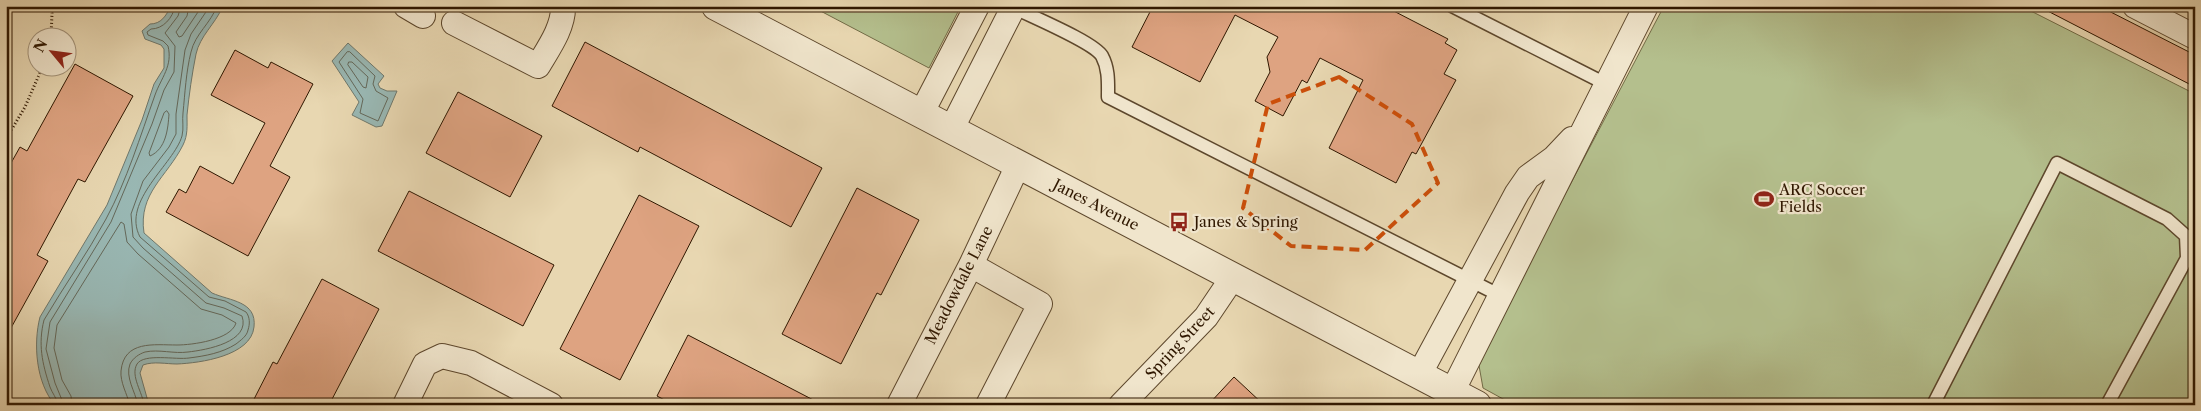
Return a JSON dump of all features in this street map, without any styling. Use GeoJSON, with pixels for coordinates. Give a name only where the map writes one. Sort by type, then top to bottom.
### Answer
{"type":"FeatureCollection","features":[{"type":"Feature","properties":{"kind":"street"},"geometry":{"type":"LineString","coordinates":[[454,23],[538,66],[556,33],[564,14],[564,6]]}},
{"type":"Feature","properties":{"kind":"street"},"geometry":{"type":"LineString","coordinates":[[922,114],[977,6]]}},
{"type":"Feature","properties":{"kind":"street"},"geometry":{"type":"LineString","coordinates":[[2135,6],[2195,37]]}},
{"type":"Feature","properties":{"kind":"street"},"geometry":{"type":"LineString","coordinates":[[951,130],[1014,7]]}},
{"type":"Feature","properties":{"kind":"street","name":"Janes Avenue"},"geometry":{"type":"LineString","coordinates":[[722,8],[1477,405]]}},
{"type":"Feature","properties":{"kind":"street"},"geometry":{"type":"LineString","coordinates":[[1452,392],[1586,125],[1639,9]]}},
{"type":"Feature","properties":{"kind":"street"},"geometry":{"type":"LineString","coordinates":[[1419,375],[1505,212],[1528,178],[1554,158],[1586,125]]}},
{"type":"Feature","properties":{"kind":"street","name":"Meadowdale Lane"},"geometry":{"type":"LineString","coordinates":[[899,405],[971,265],[1018,165]]}},
{"type":"Feature","properties":{"kind":"street"},"geometry":{"type":"LineString","coordinates":[[971,265],[1040,304],[988,405]]}},
{"type":"Feature","properties":{"kind":"street","name":"Spring Street"},"geometry":{"type":"LineString","coordinates":[[1121,405],[1206,318],[1233,277]]}},
{"type":"Feature","properties":{"kind":"street"},"geometry":{"type":"LineString","coordinates":[[405,405],[425,364],[442,356],[471,363],[551,405]]}},
{"type":"Feature","properties":{"kind":"lane"},"geometry":{"type":"LineString","coordinates":[[1452,6],[1606,84]]}},
{"type":"Feature","properties":{"kind":"lane"},"geometry":{"type":"LineString","coordinates":[[1014,7],[1088,44],[1101,54],[1108,74],[1108,97],[1501,296]]}},
{"type":"Feature","properties":{"kind":"lane"},"geometry":{"type":"LineString","coordinates":[[1934,405],[2057,163],[2167,219],[2186,236],[2187,258],[2106,405]]}},
{"type":"Feature","properties":{"kind":"path"},"geometry":{"type":"LineString","coordinates":[[49,6],[52,13],[51,28]]}},
{"type":"Feature","properties":{"kind":"path"},"geometry":{"type":"LineString","coordinates":[[6,139],[25,107],[38,78]]}},
{"type":"Feature","properties":{"kind":"highlighted area"},"geometry":{"type":"Polygon","coordinates":[[[1339,77],[1412,124],[1438,183],[1365,250],[1291,246],[1243,208],[1268,104],[1339,77]]]}},
{"type":"Feature","properties":{"kind":"green space"},"geometry":{"type":"Polygon","coordinates":[[[811,6],[961,6],[929,68],[811,6]]]}},
{"type":"Feature","properties":{"kind":"green space","name":"ARC Soccer Fields"},"geometry":{"type":"Polygon","coordinates":[[[1664,6],[2021,6],[2195,94],[2195,405],[1514,405],[1483,388],[1478,360],[1664,6]]]}},
{"type":"Feature","properties":{"kind":"water"},"geometry":{"type":"Polygon","coordinates":[[[171,6],[222,6],[222,8],[198,48],[190,92],[186,138],[149,196],[143,219],[144,233],[212,293],[234,300],[247,307],[254,318],[254,327],[251,337],[244,345],[223,356],[198,362],[143,365],[140,373],[149,405],[55,405],[40,375],[37,339],[40,317],[107,205],[142,120],[154,84],[164,68],[164,49],[161,45],[145,39],[142,31],[150,24],[157,23],[163,19],[171,6]]]}},
{"type":"Feature","properties":{"kind":"water"},"geometry":{"type":"Polygon","coordinates":[[[348,43],[384,76],[378,84],[380,88],[387,91],[397,91],[382,126],[376,127],[352,115],[359,102],[332,61],[348,43]]]}},
{"type":"Feature","properties":{"kind":"building"},"geometry":{"type":"Polygon","coordinates":[[[1153,6],[1384,6],[1448,39],[1445,43],[1457,50],[1444,74],[1456,80],[1416,154],[1412,152],[1396,183],[1329,148],[1363,80],[1320,58],[1307,83],[1302,80],[1283,116],[1255,101],[1270,72],[1267,57],[1278,37],[1235,15],[1200,82],[1132,47],[1153,6]]]}},
{"type":"Feature","properties":{"kind":"building"},"geometry":{"type":"Polygon","coordinates":[[[2038,6],[2099,6],[2195,55],[2195,87],[2038,6]]]}},
{"type":"Feature","properties":{"kind":"building"},"geometry":{"type":"Polygon","coordinates":[[[585,42],[822,168],[791,227],[640,147],[638,152],[552,106],[585,42]]]}},
{"type":"Feature","properties":{"kind":"building"},"geometry":{"type":"Polygon","coordinates":[[[235,50],[268,68],[271,62],[313,84],[270,166],[290,177],[248,256],[166,212],[179,189],[186,193],[200,166],[233,184],[265,123],[211,95],[235,50]]]}},
{"type":"Feature","properties":{"kind":"building"},"geometry":{"type":"Polygon","coordinates":[[[78,66],[133,96],[85,182],[78,179],[37,255],[48,261],[6,337],[6,172],[20,147],[27,151],[67,78],[78,78],[78,66]]]}},
{"type":"Feature","properties":{"kind":"building"},"geometry":{"type":"Polygon","coordinates":[[[458,92],[542,136],[510,197],[426,153],[458,92]]]}},
{"type":"Feature","properties":{"kind":"building"},"geometry":{"type":"Polygon","coordinates":[[[857,188],[919,220],[881,295],[877,293],[841,364],[782,334],[857,188]]]}},
{"type":"Feature","properties":{"kind":"building"},"geometry":{"type":"Polygon","coordinates":[[[409,191],[554,265],[523,326],[378,251],[409,191]]]}},
{"type":"Feature","properties":{"kind":"building"},"geometry":{"type":"Polygon","coordinates":[[[639,195],[699,226],[620,380],[560,349],[639,195]]]}},
{"type":"Feature","properties":{"kind":"building"},"geometry":{"type":"Polygon","coordinates":[[[322,279],[379,309],[329,405],[251,405],[273,362],[277,364],[322,279]]]}},
{"type":"Feature","properties":{"kind":"building"},"geometry":{"type":"Polygon","coordinates":[[[688,335],[823,405],[674,405],[657,396],[688,335]]]}},
{"type":"Feature","properties":{"kind":"building"},"geometry":{"type":"Polygon","coordinates":[[[1234,377],[1264,405],[1208,405],[1234,377]]]}},
{"type":"Feature","properties":{"kind":"place","name":"ARC Soccer Fields"},"geometry":{"type":"Point","coordinates":[1764,199]}},
{"type":"Feature","properties":{"kind":"place","name":"Janes & Spring"},"geometry":{"type":"Point","coordinates":[1179,222]}}]}
